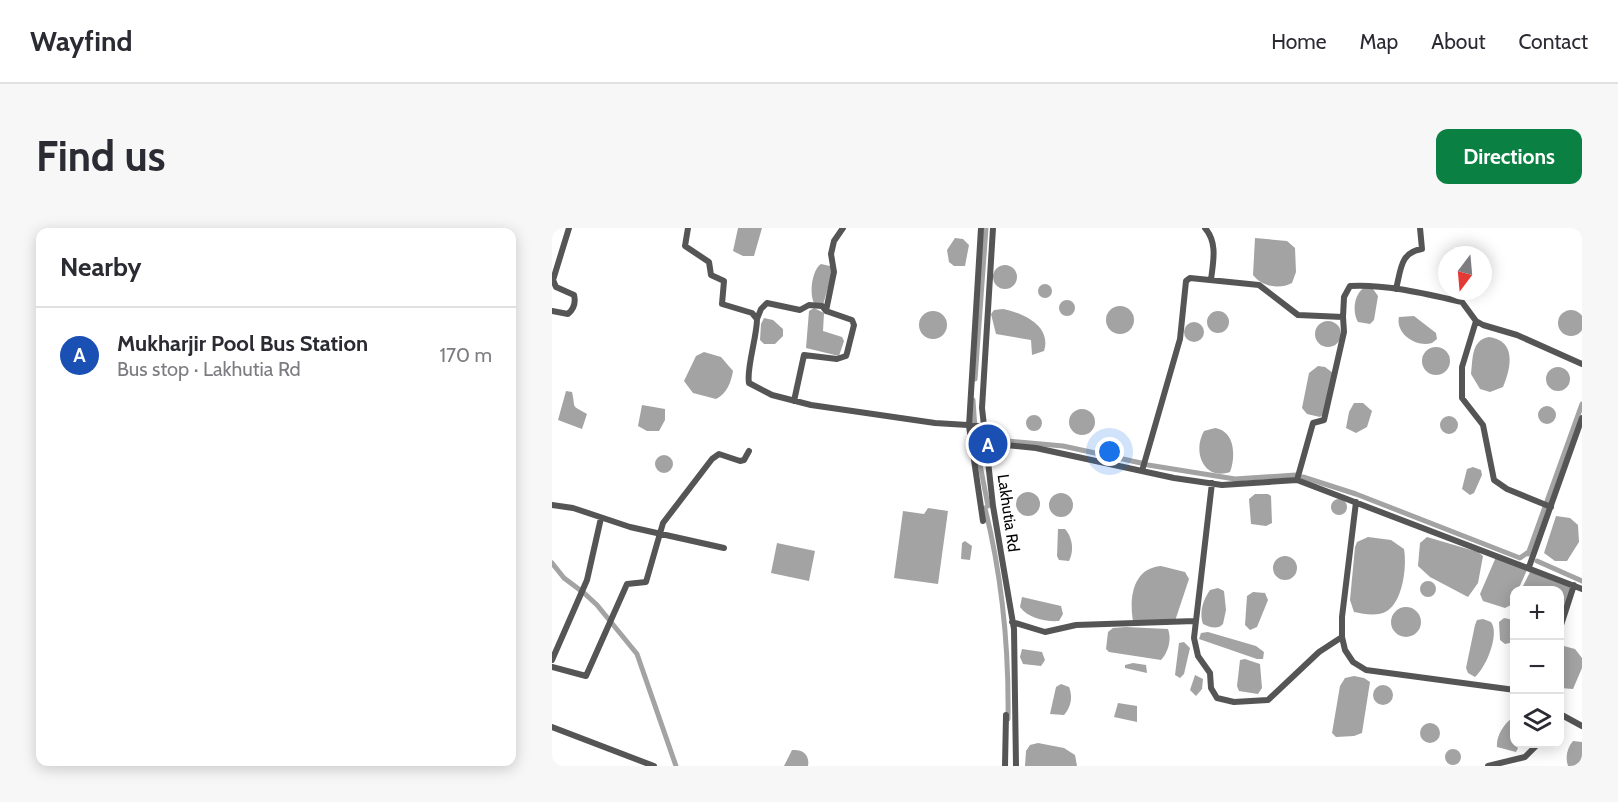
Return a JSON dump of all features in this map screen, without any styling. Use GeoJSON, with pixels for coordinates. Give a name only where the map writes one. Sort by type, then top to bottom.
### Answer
{"type":"FeatureCollection","features":[{"type":"Feature","properties":{"kind":"street"},"geometry":{"type":"LineString","coordinates":[[552,311],[568,314],[573,310],[574,295],[556,287],[553,280],[569,228]]}},
{"type":"Feature","properties":{"kind":"street"},"geometry":{"type":"LineString","coordinates":[[688,228],[685,246],[709,262],[711,275],[724,281],[722,304],[752,314],[757,319]]}},
{"type":"Feature","properties":{"kind":"street"},"geometry":{"type":"LineString","coordinates":[[826,311],[834,272],[831,254],[834,241],[843,228]]}},
{"type":"Feature","properties":{"kind":"street"},"geometry":{"type":"LineString","coordinates":[[981,228],[969,426],[983,521]]}},
{"type":"Feature","properties":{"kind":"street","name":"Lakhutia Rd"},"geometry":{"type":"LineString","coordinates":[[993,228],[982,408],[993,506],[1012,622],[1016,766]]}},
{"type":"Feature","properties":{"kind":"street"},"geometry":{"type":"LineString","coordinates":[[1205,228],[1211,236],[1215,250],[1211,280]]}},
{"type":"Feature","properties":{"kind":"street"},"geometry":{"type":"LineString","coordinates":[[1396,289],[1405,256],[1409,252],[1422,249],[1420,228]]}},
{"type":"Feature","properties":{"kind":"street"},"geometry":{"type":"LineString","coordinates":[[1142,471],[1180,339],[1186,281],[1190,278],[1259,285],[1298,315],[1343,317]]}},
{"type":"Feature","properties":{"kind":"street"},"geometry":{"type":"LineString","coordinates":[[1297,480],[1313,423],[1324,420],[1344,332],[1344,297],[1350,286],[1396,289],[1462,302],[1476,321],[1582,364]]}},
{"type":"Feature","properties":{"kind":"street"},"geometry":{"type":"LineString","coordinates":[[794,401],[804,355],[837,359],[846,356],[854,325],[852,320],[826,311],[822,306],[809,305],[800,310],[769,303],[762,306],[757,319],[754,356],[747,375],[749,383],[772,395],[794,401],[878,416],[984,426]]}},
{"type":"Feature","properties":{"kind":"street"},"geometry":{"type":"LineString","coordinates":[[1476,321],[1462,367],[1462,398],[1483,425],[1494,480],[1507,489],[1551,507]]}},
{"type":"Feature","properties":{"kind":"street"},"geometry":{"type":"LineString","coordinates":[[1529,567],[1582,418]]}},
{"type":"Feature","properties":{"kind":"street"},"geometry":{"type":"LineString","coordinates":[[986,443],[1036,448],[1142,471],[1212,483],[1297,480],[1582,589]]}},
{"type":"Feature","properties":{"kind":"street"},"geometry":{"type":"LineString","coordinates":[[552,667],[586,676],[614,618],[627,584],[646,582],[663,523],[712,459],[719,454],[740,461],[744,460],[749,451]]}},
{"type":"Feature","properties":{"kind":"street"},"geometry":{"type":"LineString","coordinates":[[1212,483],[1194,638],[1198,656],[1210,673],[1211,688],[1217,698],[1234,702],[1268,700],[1319,652],[1342,637]]}},
{"type":"Feature","properties":{"kind":"street"},"geometry":{"type":"LineString","coordinates":[[1356,502],[1342,617],[1342,637],[1345,650],[1359,668],[1510,689]]}},
{"type":"Feature","properties":{"kind":"street"},"geometry":{"type":"LineString","coordinates":[[552,505],[573,508],[660,534],[724,548]]}},
{"type":"Feature","properties":{"kind":"street"},"geometry":{"type":"LineString","coordinates":[[552,660],[586,580],[601,518]]}},
{"type":"Feature","properties":{"kind":"street"},"geometry":{"type":"LineString","coordinates":[[1564,615],[1574,585]]}},
{"type":"Feature","properties":{"kind":"street"},"geometry":{"type":"LineString","coordinates":[[1012,622],[1045,632],[1076,626],[1195,621]]}},
{"type":"Feature","properties":{"kind":"street"},"geometry":{"type":"LineString","coordinates":[[1005,766],[1006,715]]}},
{"type":"Feature","properties":{"kind":"street"},"geometry":{"type":"LineString","coordinates":[[1564,716],[1582,726]]}},
{"type":"Feature","properties":{"kind":"street"},"geometry":{"type":"LineString","coordinates":[[552,728],[654,766]]}},
{"type":"Feature","properties":{"kind":"street"},"geometry":{"type":"LineString","coordinates":[[1488,766],[1525,757],[1534,748]]}},
{"type":"Feature","properties":{"kind":"shaded area"},"geometry":{"type":"Polygon","coordinates":[[[738,228],[762,228],[754,256],[743,256],[733,251],[738,228]]]}},
{"type":"Feature","properties":{"kind":"shaded area"},"geometry":{"type":"Polygon","coordinates":[[[955,238],[963,239],[969,245],[965,266],[954,266],[949,262],[947,250],[955,238]]]}},
{"type":"Feature","properties":{"kind":"shaded area"},"geometry":{"type":"Polygon","coordinates":[[[1255,238],[1287,241],[1295,248],[1296,272],[1292,283],[1271,286],[1256,279],[1253,275],[1255,238]]]}},
{"type":"Feature","properties":{"kind":"shaded area"},"geometry":{"type":"Polygon","coordinates":[[[821,264],[830,266],[833,270],[823,305],[814,303],[812,299],[812,282],[815,271],[821,264]]]}},
{"type":"Feature","properties":{"kind":"shaded area"},"geometry":{"type":"Polygon","coordinates":[[[1005,265],[1013,269],[1017,277],[1013,285],[1005,289],[997,285],[993,277],[997,269],[1005,265]]]}},
{"type":"Feature","properties":{"kind":"shaded area"},"geometry":{"type":"Polygon","coordinates":[[[1042,284],[1048,284],[1052,291],[1048,298],[1042,298],[1038,294],[1038,288],[1042,284]]]}},
{"type":"Feature","properties":{"kind":"shaded area"},"geometry":{"type":"Polygon","coordinates":[[[1364,288],[1373,289],[1378,296],[1374,320],[1370,324],[1358,322],[1355,313],[1356,299],[1364,288]]]}},
{"type":"Feature","properties":{"kind":"shaded area"},"geometry":{"type":"Polygon","coordinates":[[[1064,300],[1070,300],[1075,308],[1073,314],[1064,316],[1059,311],[1059,305],[1064,300]]]}},
{"type":"Feature","properties":{"kind":"shaded area"},"geometry":{"type":"Polygon","coordinates":[[[1120,306],[1130,310],[1134,320],[1130,330],[1120,334],[1110,330],[1106,320],[1110,310],[1120,306]]]}},
{"type":"Feature","properties":{"kind":"shaded area"},"geometry":{"type":"Polygon","coordinates":[[[814,308],[824,313],[823,331],[842,337],[844,341],[839,356],[806,348],[809,311],[814,308]]]}},
{"type":"Feature","properties":{"kind":"shaded area"},"geometry":{"type":"Polygon","coordinates":[[[1003,309],[1027,317],[1040,328],[1044,334],[1044,351],[1032,355],[1031,340],[996,334],[991,314],[994,310],[1003,309]]]}},
{"type":"Feature","properties":{"kind":"shaded area"},"geometry":{"type":"Polygon","coordinates":[[[1571,310],[1580,314],[1584,323],[1580,332],[1571,336],[1562,332],[1558,323],[1562,314],[1571,310]]]}},
{"type":"Feature","properties":{"kind":"shaded area"},"geometry":{"type":"Polygon","coordinates":[[[933,311],[943,315],[947,325],[943,335],[933,339],[923,335],[919,325],[923,315],[933,311]]]}},
{"type":"Feature","properties":{"kind":"shaded area"},"geometry":{"type":"Polygon","coordinates":[[[1218,311],[1226,314],[1229,322],[1226,330],[1218,333],[1210,330],[1207,322],[1210,314],[1218,311]]]}},
{"type":"Feature","properties":{"kind":"shaded area"},"geometry":{"type":"Polygon","coordinates":[[[1414,316],[1436,333],[1437,339],[1426,344],[1414,341],[1404,334],[1400,329],[1399,317],[1414,316]]]}},
{"type":"Feature","properties":{"kind":"shaded area"},"geometry":{"type":"Polygon","coordinates":[[[764,318],[773,320],[783,329],[783,336],[775,344],[764,344],[760,340],[761,324],[764,318]]]}},
{"type":"Feature","properties":{"kind":"shaded area"},"geometry":{"type":"Polygon","coordinates":[[[1328,321],[1337,325],[1341,334],[1337,343],[1328,347],[1319,343],[1315,334],[1319,325],[1328,321]]]}},
{"type":"Feature","properties":{"kind":"shaded area"},"geometry":{"type":"Polygon","coordinates":[[[1194,322],[1201,325],[1204,332],[1201,339],[1194,342],[1187,339],[1184,332],[1187,325],[1194,322]]]}},
{"type":"Feature","properties":{"kind":"shaded area"},"geometry":{"type":"Polygon","coordinates":[[[1489,337],[1504,344],[1509,356],[1508,372],[1503,387],[1490,392],[1480,389],[1471,374],[1476,346],[1489,337]]]}},
{"type":"Feature","properties":{"kind":"shaded area"},"geometry":{"type":"Polygon","coordinates":[[[1436,347],[1446,351],[1450,361],[1446,371],[1436,375],[1426,371],[1422,361],[1426,351],[1436,347]]]}},
{"type":"Feature","properties":{"kind":"shaded area"},"geometry":{"type":"Polygon","coordinates":[[[704,352],[721,357],[733,371],[728,387],[716,399],[693,393],[684,381],[696,356],[704,352]]]}},
{"type":"Feature","properties":{"kind":"shaded area"},"geometry":{"type":"Polygon","coordinates":[[[1318,366],[1325,367],[1333,373],[1324,414],[1320,417],[1307,414],[1302,408],[1309,373],[1318,366]]]}},
{"type":"Feature","properties":{"kind":"shaded area"},"geometry":{"type":"Polygon","coordinates":[[[1558,367],[1567,370],[1570,379],[1567,388],[1558,391],[1549,388],[1546,379],[1549,370],[1558,367]]]}},
{"type":"Feature","properties":{"kind":"shaded area"},"geometry":{"type":"Polygon","coordinates":[[[566,391],[572,392],[576,407],[587,414],[582,429],[558,420],[566,391]]]}},
{"type":"Feature","properties":{"kind":"shaded area"},"geometry":{"type":"Polygon","coordinates":[[[1354,403],[1363,403],[1372,411],[1367,427],[1356,433],[1346,428],[1349,412],[1354,403]]]}},
{"type":"Feature","properties":{"kind":"shaded area"},"geometry":{"type":"Polygon","coordinates":[[[642,405],[665,409],[665,420],[659,431],[647,431],[638,426],[642,405]]]}},
{"type":"Feature","properties":{"kind":"shaded area"},"geometry":{"type":"Polygon","coordinates":[[[1547,406],[1553,409],[1556,415],[1553,421],[1547,424],[1541,421],[1538,415],[1541,409],[1547,406]]]}},
{"type":"Feature","properties":{"kind":"shaded area"},"geometry":{"type":"Polygon","coordinates":[[[1082,409],[1091,413],[1095,422],[1091,431],[1082,435],[1073,431],[1069,422],[1073,413],[1082,409]]]}},
{"type":"Feature","properties":{"kind":"shaded area"},"geometry":{"type":"Polygon","coordinates":[[[1031,415],[1037,415],[1042,423],[1040,429],[1031,431],[1026,426],[1026,420],[1031,415]]]}},
{"type":"Feature","properties":{"kind":"shaded area"},"geometry":{"type":"Polygon","coordinates":[[[1449,416],[1455,419],[1458,425],[1455,431],[1449,434],[1443,431],[1440,425],[1443,419],[1449,416]]]}},
{"type":"Feature","properties":{"kind":"shaded area"},"geometry":{"type":"Polygon","coordinates":[[[1215,428],[1222,430],[1230,439],[1233,459],[1230,472],[1221,474],[1207,469],[1200,456],[1199,448],[1204,431],[1215,428]]]}},
{"type":"Feature","properties":{"kind":"shaded area"},"geometry":{"type":"Polygon","coordinates":[[[660,455],[668,455],[673,460],[671,471],[660,473],[655,468],[655,460],[660,455]]]}},
{"type":"Feature","properties":{"kind":"shaded area"},"geometry":{"type":"Polygon","coordinates":[[[1473,467],[1481,470],[1482,475],[1474,493],[1470,495],[1462,489],[1467,469],[1473,467]]]}},
{"type":"Feature","properties":{"kind":"shaded area"},"geometry":{"type":"Polygon","coordinates":[[[1023,492],[1033,492],[1040,499],[1040,509],[1033,516],[1023,516],[1016,509],[1016,499],[1023,492]]]}},
{"type":"Feature","properties":{"kind":"shaded area"},"geometry":{"type":"Polygon","coordinates":[[[1061,493],[1070,496],[1073,505],[1070,514],[1061,517],[1052,514],[1049,505],[1052,496],[1061,493]]]}},
{"type":"Feature","properties":{"kind":"shaded area"},"geometry":{"type":"Polygon","coordinates":[[[1255,494],[1271,496],[1272,523],[1266,526],[1251,524],[1249,499],[1255,494]]]}},
{"type":"Feature","properties":{"kind":"shaded area"},"geometry":{"type":"Polygon","coordinates":[[[1336,499],[1342,499],[1347,507],[1345,513],[1336,515],[1331,510],[1331,504],[1336,499]]]}},
{"type":"Feature","properties":{"kind":"shaded area"},"geometry":{"type":"Polygon","coordinates":[[[928,508],[948,511],[938,584],[894,578],[903,511],[924,514],[928,508]]]}},
{"type":"Feature","properties":{"kind":"shaded area"},"geometry":{"type":"Polygon","coordinates":[[[1556,516],[1570,518],[1578,525],[1579,542],[1567,561],[1555,561],[1544,553],[1556,516]]]}},
{"type":"Feature","properties":{"kind":"shaded area"},"geometry":{"type":"Polygon","coordinates":[[[1058,529],[1065,529],[1071,540],[1072,549],[1069,561],[1059,560],[1057,556],[1058,529]]]}},
{"type":"Feature","properties":{"kind":"shaded area"},"geometry":{"type":"Polygon","coordinates":[[[1368,537],[1391,540],[1404,549],[1403,583],[1397,599],[1383,613],[1354,612],[1350,600],[1355,547],[1357,542],[1368,537]]]}},
{"type":"Feature","properties":{"kind":"shaded area"},"geometry":{"type":"Polygon","coordinates":[[[1427,537],[1478,552],[1483,556],[1478,583],[1468,597],[1430,577],[1418,566],[1420,543],[1427,537]]]}},
{"type":"Feature","properties":{"kind":"shaded area"},"geometry":{"type":"Polygon","coordinates":[[[965,541],[972,546],[970,560],[961,559],[962,543],[965,541]]]}},
{"type":"Feature","properties":{"kind":"shaded area"},"geometry":{"type":"Polygon","coordinates":[[[777,543],[815,551],[809,581],[771,573],[777,543]]]}},
{"type":"Feature","properties":{"kind":"shaded area"},"geometry":{"type":"Polygon","coordinates":[[[1285,556],[1294,559],[1297,568],[1294,577],[1285,580],[1276,577],[1273,568],[1276,559],[1285,556]]]}},
{"type":"Feature","properties":{"kind":"shaded area"},"geometry":{"type":"Polygon","coordinates":[[[1496,557],[1527,570],[1520,586],[1510,586],[1510,606],[1505,608],[1483,601],[1480,594],[1496,557]]]}},
{"type":"Feature","properties":{"kind":"shaded area"},"geometry":{"type":"Polygon","coordinates":[[[1161,566],[1185,572],[1189,579],[1175,621],[1133,621],[1133,594],[1139,578],[1144,572],[1161,566]]]}},
{"type":"Feature","properties":{"kind":"shaded area"},"geometry":{"type":"Polygon","coordinates":[[[1530,572],[1570,586],[1570,595],[1564,610],[1564,586],[1523,586],[1530,572]]]}},
{"type":"Feature","properties":{"kind":"shaded area"},"geometry":{"type":"Polygon","coordinates":[[[1425,581],[1431,581],[1436,589],[1434,595],[1425,597],[1420,592],[1420,586],[1425,581]]]}},
{"type":"Feature","properties":{"kind":"shaded area"},"geometry":{"type":"Polygon","coordinates":[[[1218,588],[1224,591],[1226,610],[1223,624],[1213,627],[1203,624],[1202,611],[1210,590],[1218,588]]]}},
{"type":"Feature","properties":{"kind":"shaded area"},"geometry":{"type":"Polygon","coordinates":[[[1253,592],[1265,593],[1268,600],[1257,627],[1250,630],[1245,625],[1247,596],[1253,592]]]}},
{"type":"Feature","properties":{"kind":"shaded area"},"geometry":{"type":"Polygon","coordinates":[[[1022,597],[1061,606],[1063,614],[1059,621],[1032,617],[1020,607],[1022,597]]]}},
{"type":"Feature","properties":{"kind":"shaded area"},"geometry":{"type":"Polygon","coordinates":[[[1406,607],[1412,608],[1420,616],[1420,628],[1412,636],[1406,637],[1400,636],[1392,628],[1391,622],[1392,616],[1400,608],[1406,607]]]}},
{"type":"Feature","properties":{"kind":"shaded area"},"geometry":{"type":"Polygon","coordinates":[[[1504,618],[1510,619],[1510,643],[1505,644],[1500,640],[1499,622],[1504,618]]]}},
{"type":"Feature","properties":{"kind":"shaded area"},"geometry":{"type":"Polygon","coordinates":[[[1483,619],[1491,622],[1493,642],[1487,659],[1475,677],[1468,673],[1466,668],[1475,625],[1477,620],[1483,619]]]}},
{"type":"Feature","properties":{"kind":"shaded area"},"geometry":{"type":"Polygon","coordinates":[[[1113,628],[1168,629],[1169,646],[1161,660],[1109,652],[1106,649],[1108,632],[1113,628]]]}},
{"type":"Feature","properties":{"kind":"shaded area"},"geometry":{"type":"Polygon","coordinates":[[[1208,632],[1256,646],[1264,652],[1263,659],[1199,639],[1201,633],[1208,632]]]}},
{"type":"Feature","properties":{"kind":"shaded area"},"geometry":{"type":"Polygon","coordinates":[[[1184,642],[1190,648],[1184,674],[1180,678],[1175,675],[1179,643],[1184,642]]]}},
{"type":"Feature","properties":{"kind":"shaded area"},"geometry":{"type":"Polygon","coordinates":[[[1564,646],[1575,649],[1582,658],[1582,668],[1573,689],[1564,688],[1564,646]]]}},
{"type":"Feature","properties":{"kind":"shaded area"},"geometry":{"type":"Polygon","coordinates":[[[1022,649],[1042,652],[1045,660],[1041,666],[1023,664],[1020,657],[1022,649]]]}},
{"type":"Feature","properties":{"kind":"shaded area"},"geometry":{"type":"Polygon","coordinates":[[[1245,659],[1260,664],[1262,688],[1258,694],[1239,691],[1237,686],[1240,660],[1245,659]]]}},
{"type":"Feature","properties":{"kind":"shaded area"},"geometry":{"type":"Polygon","coordinates":[[[1133,663],[1146,665],[1147,673],[1125,668],[1125,665],[1133,663]]]}},
{"type":"Feature","properties":{"kind":"shaded area"},"geometry":{"type":"Polygon","coordinates":[[[1195,675],[1203,679],[1202,689],[1196,696],[1190,690],[1195,675]]]}},
{"type":"Feature","properties":{"kind":"shaded area"},"geometry":{"type":"Polygon","coordinates":[[[1354,676],[1370,682],[1362,733],[1336,737],[1332,733],[1340,686],[1345,678],[1354,676]]]}},
{"type":"Feature","properties":{"kind":"shaded area"},"geometry":{"type":"Polygon","coordinates":[[[1061,684],[1069,687],[1070,705],[1064,715],[1050,714],[1056,687],[1061,684]]]}},
{"type":"Feature","properties":{"kind":"shaded area"},"geometry":{"type":"Polygon","coordinates":[[[1383,685],[1390,688],[1393,695],[1390,702],[1383,705],[1376,702],[1373,695],[1376,688],[1383,685]]]}},
{"type":"Feature","properties":{"kind":"shaded area"},"geometry":{"type":"Polygon","coordinates":[[[1118,703],[1137,706],[1137,722],[1114,717],[1118,703]]]}},
{"type":"Feature","properties":{"kind":"shaded area"},"geometry":{"type":"Polygon","coordinates":[[[1510,720],[1510,748],[1518,748],[1516,752],[1497,747],[1505,724],[1510,720]]]}},
{"type":"Feature","properties":{"kind":"shaded area"},"geometry":{"type":"Polygon","coordinates":[[[1430,723],[1437,726],[1440,733],[1437,740],[1430,743],[1423,740],[1420,733],[1423,726],[1430,723]]]}},
{"type":"Feature","properties":{"kind":"shaded area"},"geometry":{"type":"Polygon","coordinates":[[[1573,741],[1582,742],[1582,766],[1568,766],[1567,753],[1573,741]]]}},
{"type":"Feature","properties":{"kind":"shaded area"},"geometry":{"type":"Polygon","coordinates":[[[1038,743],[1064,748],[1075,755],[1077,766],[1025,766],[1026,751],[1030,745],[1038,743]]]}},
{"type":"Feature","properties":{"kind":"shaded area"},"geometry":{"type":"Polygon","coordinates":[[[1450,749],[1456,749],[1461,757],[1459,763],[1450,765],[1445,760],[1445,754],[1450,749]]]}},
{"type":"Feature","properties":{"kind":"shaded area"},"geometry":{"type":"Polygon","coordinates":[[[792,750],[805,754],[808,766],[784,766],[792,750]]]}},
{"type":"Feature","properties":{"kind":"waterway"},"geometry":{"type":"LineString","coordinates":[[975,379],[986,228]]}},
{"type":"Feature","properties":{"kind":"waterway"},"geometry":{"type":"LineString","coordinates":[[973,400],[976,444],[988,506]]}},
{"type":"Feature","properties":{"kind":"waterway"},"geometry":{"type":"LineString","coordinates":[[1528,554],[1582,404]]}},
{"type":"Feature","properties":{"kind":"waterway"},"geometry":{"type":"LineString","coordinates":[[975,438],[1063,446],[1141,463]]}},
{"type":"Feature","properties":{"kind":"waterway"},"geometry":{"type":"LineString","coordinates":[[1148,465],[1235,479],[1296,475]]}},
{"type":"Feature","properties":{"kind":"waterway"},"geometry":{"type":"LineString","coordinates":[[1303,477],[1356,494],[1520,558],[1527,553]]}},
{"type":"Feature","properties":{"kind":"waterway"},"geometry":{"type":"LineString","coordinates":[[985,508],[996,560],[1003,613],[1008,719]]}},
{"type":"Feature","properties":{"kind":"waterway"},"geometry":{"type":"LineString","coordinates":[[1537,561],[1582,581]]}},
{"type":"Feature","properties":{"kind":"waterway"},"geometry":{"type":"LineString","coordinates":[[552,563],[564,578],[580,590]]}},
{"type":"Feature","properties":{"kind":"waterway"},"geometry":{"type":"LineString","coordinates":[[583,592],[597,605],[637,654],[676,766]]}},
{"type":"Feature","properties":{"kind":"place","name":"Mukharjir Pool Bus Station"},"geometry":{"type":"Point","coordinates":[988,444]}}]}
